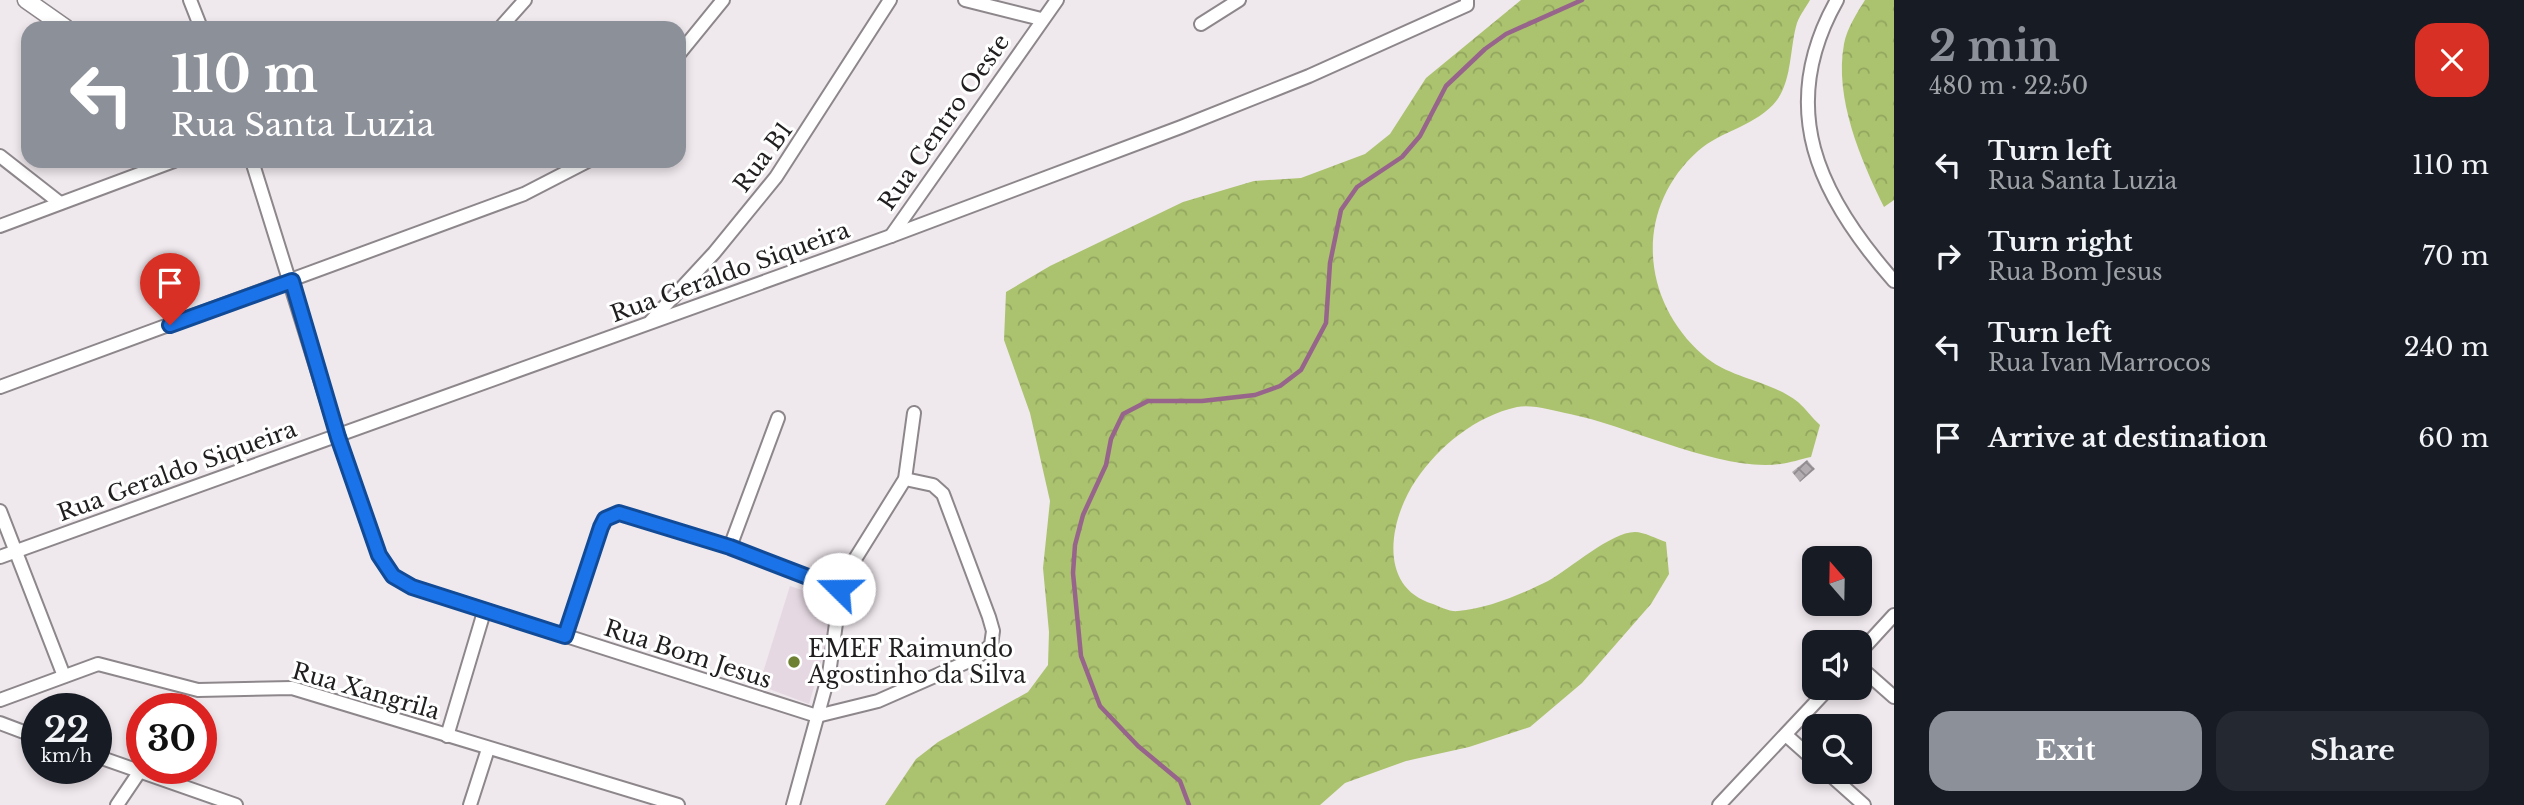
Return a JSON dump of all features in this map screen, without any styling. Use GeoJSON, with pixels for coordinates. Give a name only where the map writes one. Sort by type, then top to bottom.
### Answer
{"type":"FeatureCollection","features":[{"type":"Feature","properties":{"kind":"street"},"geometry":{"type":"LineString","coordinates":[[26,0],[56,21]]}},
{"type":"Feature","properties":{"kind":"street"},"geometry":{"type":"LineString","coordinates":[[190,0],[198,21]]}},
{"type":"Feature","properties":{"kind":"street"},"geometry":{"type":"LineString","coordinates":[[506,21],[525,0]]}},
{"type":"Feature","properties":{"kind":"street"},"geometry":{"type":"LineString","coordinates":[[686,45],[723,0]]}},
{"type":"Feature","properties":{"kind":"street","name":"Rua B1"},"geometry":{"type":"LineString","coordinates":[[649,323],[714,253],[776,177],[890,0]]}},
{"type":"Feature","properties":{"kind":"street"},"geometry":{"type":"LineString","coordinates":[[965,0],[1041,19]]}},
{"type":"Feature","properties":{"kind":"street","name":"Rua Centro Oeste"},"geometry":{"type":"LineString","coordinates":[[891,236],[1041,19],[1057,0]]}},
{"type":"Feature","properties":{"kind":"street"},"geometry":{"type":"LineString","coordinates":[[1201,24],[1238,0]]}},
{"type":"Feature","properties":{"kind":"street"},"geometry":{"type":"LineString","coordinates":[[1837,0],[1820,31],[1807,77],[1809,119],[1822,176],[1857,239],[1894,281]]}},
{"type":"Feature","properties":{"kind":"street","name":"Rua Geraldo Siqueira"},"geometry":{"type":"LineString","coordinates":[[0,557],[891,236],[1270,92],[1467,3]]}},
{"type":"Feature","properties":{"kind":"street"},"geometry":{"type":"LineString","coordinates":[[0,156],[60,203]]}},
{"type":"Feature","properties":{"kind":"street"},"geometry":{"type":"LineString","coordinates":[[0,226],[155,168]]}},
{"type":"Feature","properties":{"kind":"street","name":"Rua Bom Jesus"},"geometry":{"type":"LineString","coordinates":[[254,168],[292,281],[338,437],[387,568],[401,583],[484,612],[817,716]]}},
{"type":"Feature","properties":{"kind":"street"},"geometry":{"type":"LineString","coordinates":[[0,387],[524,194],[574,168]]}},
{"type":"Feature","properties":{"kind":"street"},"geometry":{"type":"LineString","coordinates":[[793,805],[835,645],[839,589],[860,548],[905,479],[914,413]]}},
{"type":"Feature","properties":{"kind":"street"},"geometry":{"type":"LineString","coordinates":[[730,547],[778,418]]}},
{"type":"Feature","properties":{"kind":"street"},"geometry":{"type":"LineString","coordinates":[[817,716],[878,701],[976,658],[991,645],[993,631],[989,617],[943,494],[933,485],[905,479]]}},
{"type":"Feature","properties":{"kind":"street"},"geometry":{"type":"LineString","coordinates":[[0,510],[64,676]]}},
{"type":"Feature","properties":{"kind":"street"},"geometry":{"type":"LineString","coordinates":[[565,636],[601,527],[610,516],[625,513],[730,547],[839,589]]}},
{"type":"Feature","properties":{"kind":"street"},"geometry":{"type":"LineString","coordinates":[[447,736],[484,612]]}},
{"type":"Feature","properties":{"kind":"street"},"geometry":{"type":"LineString","coordinates":[[1872,639],[1894,615]]}},
{"type":"Feature","properties":{"kind":"street","name":"Rua Xangrila"},"geometry":{"type":"LineString","coordinates":[[3,702],[88,666],[105,665],[163,683],[198,690],[218,692],[292,688],[678,805]]}},
{"type":"Feature","properties":{"kind":"street"},"geometry":{"type":"LineString","coordinates":[[1872,678],[1894,697]]}},
{"type":"Feature","properties":{"kind":"street"},"geometry":{"type":"LineString","coordinates":[[1719,805],[1818,700]]}},
{"type":"Feature","properties":{"kind":"street"},"geometry":{"type":"LineString","coordinates":[[0,723],[21,731]]}},
{"type":"Feature","properties":{"kind":"street"},"geometry":{"type":"LineString","coordinates":[[1787,736],[1802,749]]}},
{"type":"Feature","properties":{"kind":"street"},"geometry":{"type":"LineString","coordinates":[[470,805],[488,749]]}},
{"type":"Feature","properties":{"kind":"street"},"geometry":{"type":"LineString","coordinates":[[117,805],[131,784]]}},
{"type":"Feature","properties":{"kind":"street"},"geometry":{"type":"LineString","coordinates":[[176,784],[236,805]]}},
{"type":"Feature","properties":{"kind":"street"},"geometry":{"type":"LineString","coordinates":[[1840,784],[1864,805]]}},
{"type":"Feature","properties":{"kind":"shaded area","name":"EMEF Raimundo Agostinho da Silva"},"geometry":{"type":"Polygon","coordinates":[[[790,586],[828,599],[828,639],[809,704],[759,685],[790,586]]]}},
{"type":"Feature","properties":{"kind":"green space"},"geometry":{"type":"Polygon","coordinates":[[[1521,0],[1810,0],[1797,23],[1782,92],[1769,109],[1707,144],[1677,174],[1663,199],[1655,226],[1653,254],[1657,281],[1667,308],[1682,333],[1703,355],[1725,369],[1787,395],[1798,402],[1820,425],[1811,457],[1780,464],[1756,465],[1731,461],[1703,455],[1594,420],[1530,406],[1517,407],[1487,417],[1447,444],[1425,467],[1407,496],[1395,531],[1393,550],[1403,583],[1415,595],[1433,604],[1458,611],[1504,600],[1548,581],[1603,544],[1625,534],[1639,532],[1666,542],[1669,574],[1651,604],[1582,683],[1530,727],[1469,747],[1406,761],[1345,783],[1320,805],[885,805],[916,759],[938,742],[1028,692],[1048,665],[1049,632],[1043,568],[1050,501],[1030,413],[1004,340],[1006,292],[1050,266],[1183,202],[1254,181],[1301,178],[1365,154],[1390,134],[1426,78],[1521,0]]]}},
{"type":"Feature","properties":{"kind":"green space"},"geometry":{"type":"Polygon","coordinates":[[[1865,0],[1894,0],[1894,200],[1884,207],[1859,149],[1846,107],[1843,86],[1845,38],[1865,0]]]}},
{"type":"Feature","properties":{"kind":"building"},"geometry":{"type":"Polygon","coordinates":[[[1807,460],[1815,469],[1800,482],[1792,472],[1807,460]]]}},
{"type":"Feature","properties":{"kind":"waterway"},"geometry":{"type":"LineString","coordinates":[[1189,805],[1180,781],[1138,746],[1100,706],[1081,656],[1073,573],[1075,545],[1083,515],[1106,465],[1111,439],[1123,414],[1148,401],[1202,401],[1255,395],[1280,386],[1301,370],[1326,323],[1330,263],[1341,210],[1357,187],[1402,157],[1420,136],[1446,86],[1485,49],[1506,34],[1582,0]]}},
{"type":"Feature","properties":{"kind":"place","name":"EMEF Raimundo Agostinho da Silva"},"geometry":{"type":"Point","coordinates":[794,662]}},
{"type":"Feature","properties":{"kind":"route"},"geometry":{"type":"LineString","coordinates":[[170,325],[292,281],[338,437],[379,555],[401,583],[565,636],[601,527],[610,516],[625,513],[730,547],[839,589]]}}]}
